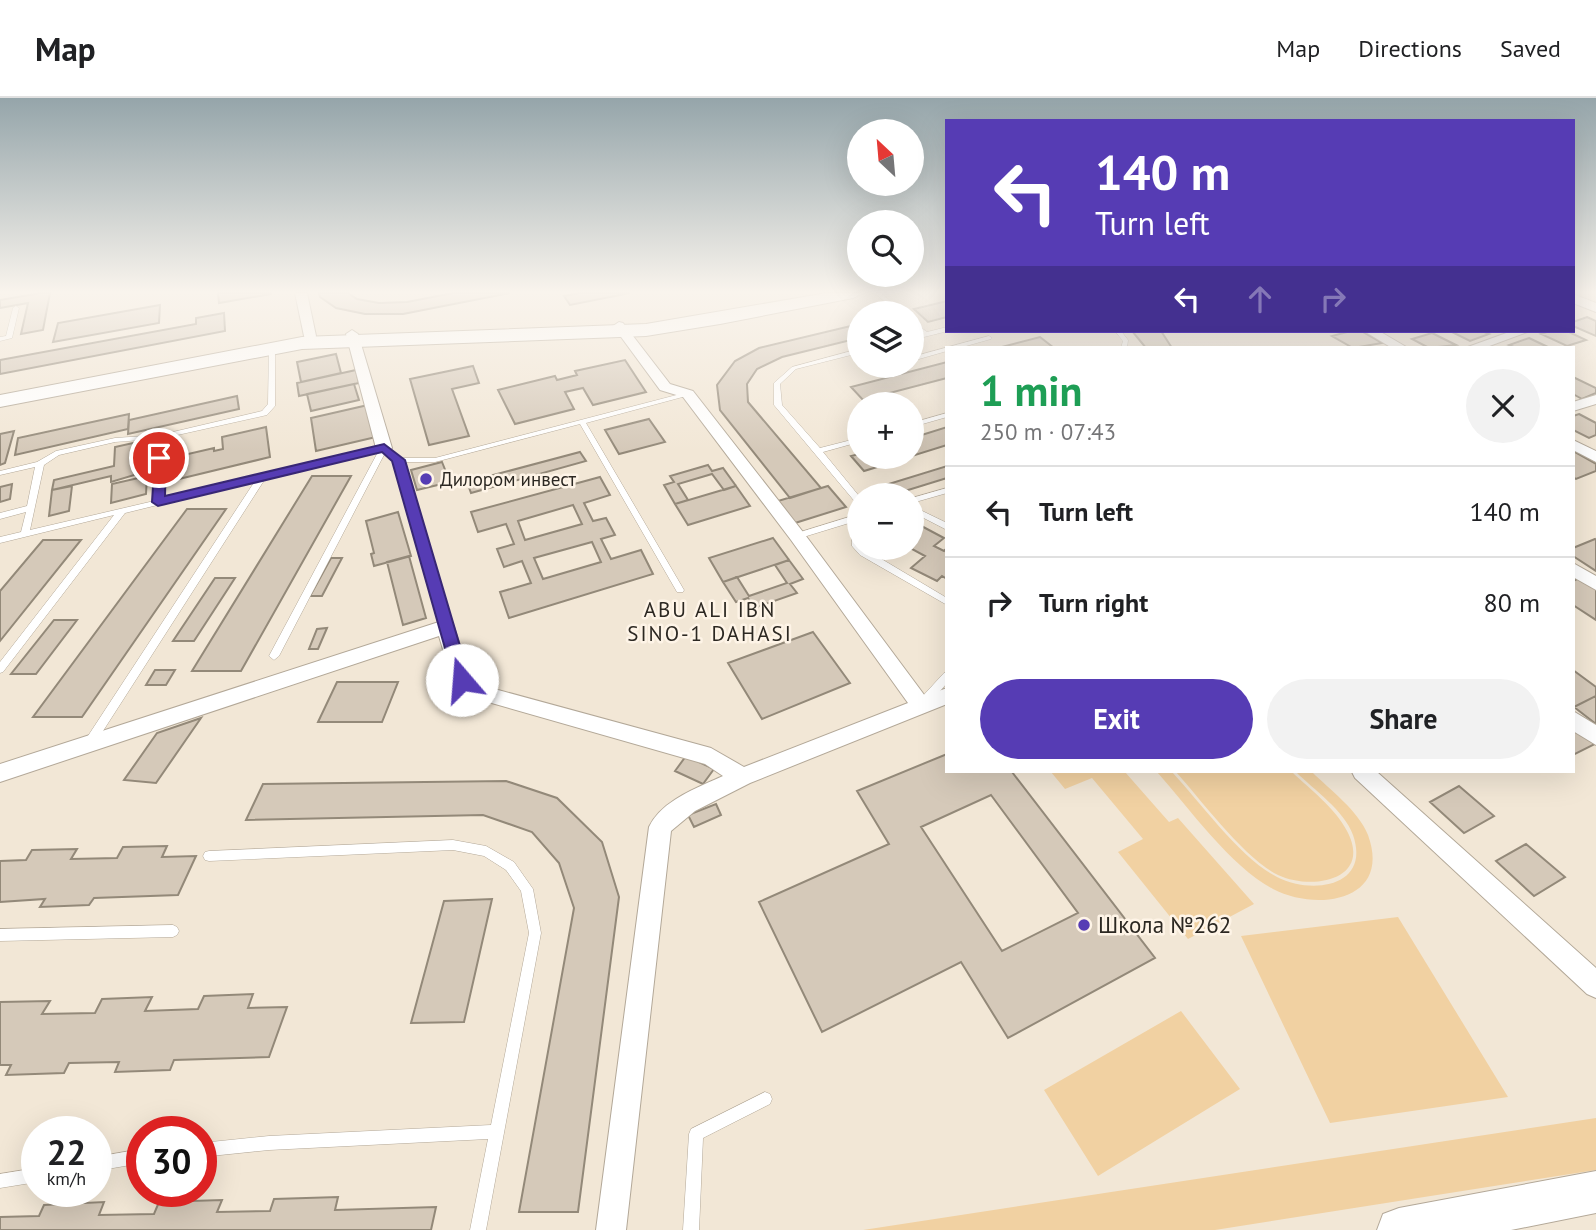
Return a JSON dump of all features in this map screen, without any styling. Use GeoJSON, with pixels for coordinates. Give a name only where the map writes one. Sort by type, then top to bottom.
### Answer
{"type":"FeatureCollection","features":[{"type":"Feature","properties":{"kind":"main road"},"geometry":{"type":"LineString","coordinates":[[0,393],[245,346]]}},
{"type":"Feature","properties":{"kind":"main road"},"geometry":{"type":"LineString","coordinates":[[0,401],[285,346]]}},
{"type":"Feature","properties":{"kind":"main road"},"geometry":{"type":"LineString","coordinates":[[1399,1230],[1472,1224],[1596,1192]]}},
{"type":"Feature","properties":{"kind":"street"},"geometry":{"type":"LineString","coordinates":[[355,346],[384,448]]}},
{"type":"Feature","properties":{"kind":"street"},"geometry":{"type":"LineString","coordinates":[[634,346],[665,387],[688,394],[797,536],[921,706]]}},
{"type":"Feature","properties":{"kind":"street"},"geometry":{"type":"LineString","coordinates":[[1575,406],[1596,399]]}},
{"type":"Feature","properties":{"kind":"street"},"geometry":{"type":"LineString","coordinates":[[1575,445],[1596,457]]}},
{"type":"Feature","properties":{"kind":"street"},"geometry":{"type":"LineString","coordinates":[[1575,570],[1596,583]]}},
{"type":"Feature","properties":{"kind":"street"},"geometry":{"type":"LineString","coordinates":[[0,773],[445,627],[462,680],[474,691],[711,757],[742,777]]}},
{"type":"Feature","properties":{"kind":"street"},"geometry":{"type":"LineString","coordinates":[[611,1230],[660,827],[668,816],[742,777],[945,697]]}},
{"type":"Feature","properties":{"kind":"street"},"geometry":{"type":"LineString","coordinates":[[1575,721],[1596,737]]}},
{"type":"Feature","properties":{"kind":"street"},"geometry":{"type":"LineString","coordinates":[[1364,773],[1596,985]]}},
{"type":"Feature","properties":{"kind":"lane"},"geometry":{"type":"LineString","coordinates":[[0,473],[40,464],[56,453],[149,436],[160,437],[255,415],[271,408],[272,348]]}},
{"type":"Feature","properties":{"kind":"lane"},"geometry":{"type":"LineString","coordinates":[[924,356],[945,350]]}},
{"type":"Feature","properties":{"kind":"lane"},"geometry":{"type":"LineString","coordinates":[[847,355],[794,368],[777,383],[778,405],[847,486]]}},
{"type":"Feature","properties":{"kind":"lane"},"geometry":{"type":"LineString","coordinates":[[398,460],[435,460],[688,394]]}},
{"type":"Feature","properties":{"kind":"lane"},"geometry":{"type":"LineString","coordinates":[[924,422],[945,416]]}},
{"type":"Feature","properties":{"kind":"lane"},"geometry":{"type":"LineString","coordinates":[[582,422],[680,590]]}},
{"type":"Feature","properties":{"kind":"lane"},"geometry":{"type":"LineString","coordinates":[[158,502],[160,437]]}},
{"type":"Feature","properties":{"kind":"lane"},"geometry":{"type":"LineString","coordinates":[[818,451],[847,443]]}},
{"type":"Feature","properties":{"kind":"lane"},"geometry":{"type":"LineString","coordinates":[[384,448],[398,460],[445,627]]}},
{"type":"Feature","properties":{"kind":"lane"},"geometry":{"type":"LineString","coordinates":[[0,540],[384,448]]}},
{"type":"Feature","properties":{"kind":"lane"},"geometry":{"type":"LineString","coordinates":[[274,656],[384,448]]}},
{"type":"Feature","properties":{"kind":"lane"},"geometry":{"type":"LineString","coordinates":[[25,534],[40,464]]}},
{"type":"Feature","properties":{"kind":"lane"},"geometry":{"type":"LineString","coordinates":[[90,742],[262,477]]}},
{"type":"Feature","properties":{"kind":"lane"},"geometry":{"type":"LineString","coordinates":[[924,497],[945,491]]}},
{"type":"Feature","properties":{"kind":"lane"},"geometry":{"type":"LineString","coordinates":[[0,516],[30,508]]}},
{"type":"Feature","properties":{"kind":"lane"},"geometry":{"type":"LineString","coordinates":[[0,669],[122,511]]}},
{"type":"Feature","properties":{"kind":"lane"},"geometry":{"type":"LineString","coordinates":[[924,515],[945,526]]}},
{"type":"Feature","properties":{"kind":"lane"},"geometry":{"type":"LineString","coordinates":[[797,536],[847,521]]}},
{"type":"Feature","properties":{"kind":"lane"},"geometry":{"type":"LineString","coordinates":[[875,560],[945,601]]}},
{"type":"Feature","properties":{"kind":"lane"},"geometry":{"type":"LineString","coordinates":[[921,706],[945,678]]}},
{"type":"Feature","properties":{"kind":"lane"},"geometry":{"type":"LineString","coordinates":[[209,856],[453,845],[486,851],[510,866],[527,889],[535,933],[478,1230]]}},
{"type":"Feature","properties":{"kind":"lane"},"geometry":{"type":"LineString","coordinates":[[0,935],[173,931]]}},
{"type":"Feature","properties":{"kind":"lane"},"geometry":{"type":"LineString","coordinates":[[691,1230],[696,1133],[765,1099]]}},
{"type":"Feature","properties":{"kind":"lane"},"geometry":{"type":"LineString","coordinates":[[217,1148],[269,1143],[497,1132]]}},
{"type":"Feature","properties":{"kind":"lane"},"geometry":{"type":"LineString","coordinates":[[0,1181],[21,1178]]}},
{"type":"Feature","properties":{"kind":"shaded area"},"geometry":{"type":"Polygon","coordinates":[[[1052,773],[1126,773],[1169,822],[1178,818],[1254,904],[1188,939],[1118,852],[1143,839],[1092,778],[1065,789],[1052,773]]]}},
{"type":"Feature","properties":{"kind":"shaded area"},"geometry":{"type":"Polygon","coordinates":[[[1158,773],[1173,773],[1235,844],[1263,869],[1277,877],[1306,885],[1335,882],[1346,876],[1354,866],[1356,852],[1353,835],[1343,817],[1297,773],[1313,773],[1351,809],[1368,835],[1373,857],[1369,875],[1360,887],[1346,895],[1310,900],[1291,896],[1257,879],[1226,852],[1158,773]]]}},
{"type":"Feature","properties":{"kind":"shaded area"},"geometry":{"type":"Polygon","coordinates":[[[1177,773],[1293,773],[1342,823],[1353,848],[1352,861],[1346,871],[1335,877],[1322,881],[1292,880],[1278,875],[1251,856],[1177,773]]]}},
{"type":"Feature","properties":{"kind":"shaded area"},"geometry":{"type":"Polygon","coordinates":[[[1398,917],[1508,1097],[1330,1123],[1241,936],[1398,917]]]}},
{"type":"Feature","properties":{"kind":"shaded area"},"geometry":{"type":"Polygon","coordinates":[[[1181,1011],[1240,1089],[1098,1176],[1044,1090],[1181,1011]]]}},
{"type":"Feature","properties":{"kind":"shaded area"},"geometry":{"type":"Polygon","coordinates":[[[1596,1118],[1596,1170],[1215,1230],[863,1230],[1596,1118]]]}},
{"type":"Feature","properties":{"kind":"building"},"geometry":{"type":"Polygon","coordinates":[[[77,346],[147,346],[0,374],[0,360],[77,346]]]}},
{"type":"Feature","properties":{"kind":"building"},"geometry":{"type":"Polygon","coordinates":[[[768,346],[827,346],[782,357],[757,369],[747,384],[748,402],[821,488],[790,498],[720,410],[717,385],[735,361],[768,346]]]}},
{"type":"Feature","properties":{"kind":"building"},"geometry":{"type":"Polygon","coordinates":[[[336,354],[341,373],[301,382],[297,362],[336,354]]]}},
{"type":"Feature","properties":{"kind":"building"},"geometry":{"type":"Polygon","coordinates":[[[625,360],[646,392],[593,405],[583,388],[565,392],[574,409],[515,424],[498,390],[555,376],[557,380],[577,375],[575,371],[625,360]]]}},
{"type":"Feature","properties":{"kind":"building"},"geometry":{"type":"Polygon","coordinates":[[[945,363],[945,379],[894,392],[856,392],[851,387],[886,378],[924,378],[924,368],[945,363]]]}},
{"type":"Feature","properties":{"kind":"building"},"geometry":{"type":"Polygon","coordinates":[[[473,366],[479,383],[452,389],[469,436],[429,445],[410,379],[473,366]]]}},
{"type":"Feature","properties":{"kind":"building"},"geometry":{"type":"Polygon","coordinates":[[[356,370],[359,383],[299,396],[297,383],[356,370]]]}},
{"type":"Feature","properties":{"kind":"building"},"geometry":{"type":"Polygon","coordinates":[[[1575,378],[1596,388],[1596,393],[1582,399],[1575,395],[1575,378]]]}},
{"type":"Feature","properties":{"kind":"building"},"geometry":{"type":"Polygon","coordinates":[[[354,384],[359,400],[311,411],[307,394],[354,384]]]}},
{"type":"Feature","properties":{"kind":"building"},"geometry":{"type":"Polygon","coordinates":[[[237,396],[239,409],[128,434],[129,420],[237,396]]]}},
{"type":"Feature","properties":{"kind":"building"},"geometry":{"type":"Polygon","coordinates":[[[368,405],[376,437],[316,451],[311,418],[368,405]]]}},
{"type":"Feature","properties":{"kind":"building"},"geometry":{"type":"Polygon","coordinates":[[[129,414],[128,429],[15,455],[18,438],[129,414]]]}},
{"type":"Feature","properties":{"kind":"building"},"geometry":{"type":"Polygon","coordinates":[[[1579,414],[1596,423],[1596,435],[1589,438],[1575,431],[1575,415],[1579,414]]]}},
{"type":"Feature","properties":{"kind":"building"},"geometry":{"type":"Polygon","coordinates":[[[649,419],[665,442],[619,454],[605,430],[649,419]]]}},
{"type":"Feature","properties":{"kind":"building"},"geometry":{"type":"Polygon","coordinates":[[[266,427],[270,457],[175,480],[175,457],[214,448],[214,451],[223,449],[222,437],[266,427]]]}},
{"type":"Feature","properties":{"kind":"building"},"geometry":{"type":"Polygon","coordinates":[[[945,428],[945,446],[924,452],[924,434],[945,428]]]}},
{"type":"Feature","properties":{"kind":"building"},"geometry":{"type":"Polygon","coordinates":[[[14,431],[5,463],[0,465],[0,434],[14,431]]]}},
{"type":"Feature","properties":{"kind":"building"},"geometry":{"type":"Polygon","coordinates":[[[151,439],[151,470],[111,482],[111,476],[52,490],[54,480],[114,466],[115,447],[151,439]]]}},
{"type":"Feature","properties":{"kind":"building"},"geometry":{"type":"Polygon","coordinates":[[[580,452],[586,461],[471,493],[467,482],[580,452]]]}},
{"type":"Feature","properties":{"kind":"building"},"geometry":{"type":"Polygon","coordinates":[[[1575,452],[1596,464],[1596,471],[1576,479],[1575,452]]]}},
{"type":"Feature","properties":{"kind":"building"},"geometry":{"type":"Polygon","coordinates":[[[442,462],[450,482],[417,490],[411,470],[442,462]]]}},
{"type":"Feature","properties":{"kind":"building"},"geometry":{"type":"Polygon","coordinates":[[[708,465],[712,471],[723,468],[736,486],[724,490],[712,474],[678,484],[688,500],[675,504],[664,485],[674,482],[670,476],[708,465]]]}},
{"type":"Feature","properties":{"kind":"building"},"geometry":{"type":"Polygon","coordinates":[[[945,467],[945,479],[924,485],[924,483],[892,483],[945,467]]]}},
{"type":"Feature","properties":{"kind":"building"},"geometry":{"type":"Polygon","coordinates":[[[147,476],[146,494],[111,503],[112,484],[147,476]]]}},
{"type":"Feature","properties":{"kind":"building"},"geometry":{"type":"Polygon","coordinates":[[[312,476],[351,476],[241,671],[192,671],[312,476]]]}},
{"type":"Feature","properties":{"kind":"building"},"geometry":{"type":"Polygon","coordinates":[[[600,477],[610,495],[584,503],[593,521],[606,518],[615,535],[601,539],[611,559],[641,550],[653,574],[509,618],[500,592],[531,583],[522,561],[504,567],[497,549],[514,544],[506,524],[478,532],[471,512],[600,477]],[[573,505],[518,521],[525,540],[582,524],[573,505]],[[592,542],[534,558],[543,579],[601,562],[592,542]]]}},
{"type":"Feature","properties":{"kind":"building"},"geometry":{"type":"Polygon","coordinates":[[[12,484],[10,499],[0,502],[0,487],[12,484]]]}},
{"type":"Feature","properties":{"kind":"building"},"geometry":{"type":"Polygon","coordinates":[[[72,486],[69,511],[49,516],[52,490],[72,486]]]}},
{"type":"Feature","properties":{"kind":"building"},"geometry":{"type":"Polygon","coordinates":[[[736,486],[750,506],[688,525],[675,504],[736,486]]]}},
{"type":"Feature","properties":{"kind":"building"},"geometry":{"type":"Polygon","coordinates":[[[828,486],[846,507],[795,523],[778,501],[828,486]]]}},
{"type":"Feature","properties":{"kind":"building"},"geometry":{"type":"Polygon","coordinates":[[[187,509],[226,509],[82,717],[33,717],[187,509]]]}},
{"type":"Feature","properties":{"kind":"building"},"geometry":{"type":"Polygon","coordinates":[[[398,512],[411,556],[374,566],[371,554],[374,553],[366,521],[398,512]]]}},
{"type":"Feature","properties":{"kind":"building"},"geometry":{"type":"Polygon","coordinates":[[[924,527],[944,538],[934,546],[945,550],[945,578],[942,576],[937,581],[911,568],[924,560],[924,527]]]}},
{"type":"Feature","properties":{"kind":"building"},"geometry":{"type":"Polygon","coordinates":[[[773,538],[789,560],[723,582],[709,558],[773,538]]]}},
{"type":"Feature","properties":{"kind":"building"},"geometry":{"type":"Polygon","coordinates":[[[43,540],[81,540],[0,641],[0,591],[43,540]]]}},
{"type":"Feature","properties":{"kind":"building"},"geometry":{"type":"Polygon","coordinates":[[[1596,540],[1596,571],[1575,557],[1575,547],[1596,540]]]}},
{"type":"Feature","properties":{"kind":"building"},"geometry":{"type":"Polygon","coordinates":[[[409,556],[426,618],[403,625],[387,562],[409,556]]]}},
{"type":"Feature","properties":{"kind":"building"},"geometry":{"type":"Polygon","coordinates":[[[331,558],[342,558],[322,596],[310,596],[331,558]]]}},
{"type":"Feature","properties":{"kind":"building"},"geometry":{"type":"Polygon","coordinates":[[[789,560],[803,579],[790,584],[797,593],[754,608],[748,598],[736,602],[723,582],[737,577],[749,596],[787,583],[775,565],[789,560]]]}},
{"type":"Feature","properties":{"kind":"building"},"geometry":{"type":"Polygon","coordinates":[[[215,578],[235,578],[194,641],[173,641],[215,578]]]}},
{"type":"Feature","properties":{"kind":"building"},"geometry":{"type":"Polygon","coordinates":[[[1579,578],[1596,589],[1596,620],[1575,606],[1575,580],[1579,578]]]}},
{"type":"Feature","properties":{"kind":"building"},"geometry":{"type":"Polygon","coordinates":[[[54,620],[77,620],[36,674],[11,674],[54,620]]]}},
{"type":"Feature","properties":{"kind":"building"},"geometry":{"type":"Polygon","coordinates":[[[327,628],[318,649],[309,649],[317,629],[327,628]]]}},
{"type":"Feature","properties":{"kind":"building"},"geometry":{"type":"Polygon","coordinates":[[[813,632],[850,683],[762,719],[728,663],[813,632]]]}},
{"type":"Feature","properties":{"kind":"building"},"geometry":{"type":"Polygon","coordinates":[[[155,670],[175,670],[166,685],[146,685],[155,670]]]}},
{"type":"Feature","properties":{"kind":"building"},"geometry":{"type":"Polygon","coordinates":[[[1575,671],[1596,687],[1596,696],[1575,706],[1575,671]]]}},
{"type":"Feature","properties":{"kind":"building"},"geometry":{"type":"Polygon","coordinates":[[[337,682],[398,682],[382,722],[318,722],[337,682]]]}},
{"type":"Feature","properties":{"kind":"building"},"geometry":{"type":"Polygon","coordinates":[[[1596,696],[1596,724],[1575,708],[1596,696]]]}},
{"type":"Feature","properties":{"kind":"building"},"geometry":{"type":"Polygon","coordinates":[[[201,718],[156,783],[124,780],[157,733],[201,718]]]}},
{"type":"Feature","properties":{"kind":"building"},"geometry":{"type":"Polygon","coordinates":[[[1575,729],[1595,744],[1575,754],[1575,729]]]}},
{"type":"Feature","properties":{"kind":"building"},"geometry":{"type":"Polygon","coordinates":[[[945,755],[945,773],[1013,773],[1155,958],[1008,1038],[961,962],[822,1032],[759,902],[889,844],[857,791],[945,755]],[[991,795],[921,827],[1002,951],[1078,913],[991,795]]]}},
{"type":"Feature","properties":{"kind":"building"},"geometry":{"type":"Polygon","coordinates":[[[686,756],[714,769],[703,784],[675,771],[686,756]]]}},
{"type":"Feature","properties":{"kind":"building"},"geometry":{"type":"Polygon","coordinates":[[[506,781],[557,798],[602,842],[619,897],[578,1212],[519,1212],[574,908],[559,863],[532,832],[483,815],[246,820],[263,784],[506,781]]]}},
{"type":"Feature","properties":{"kind":"building"},"geometry":{"type":"Polygon","coordinates":[[[1459,786],[1494,816],[1464,833],[1430,802],[1459,786]]]}},
{"type":"Feature","properties":{"kind":"building"},"geometry":{"type":"Polygon","coordinates":[[[716,804],[721,815],[694,827],[688,815],[716,804]]]}},
{"type":"Feature","properties":{"kind":"building"},"geometry":{"type":"Polygon","coordinates":[[[1526,844],[1565,877],[1534,896],[1496,861],[1526,844]]]}},
{"type":"Feature","properties":{"kind":"building"},"geometry":{"type":"Polygon","coordinates":[[[167,846],[162,857],[196,856],[178,895],[94,898],[89,905],[40,907],[45,899],[0,902],[0,861],[26,860],[32,850],[77,849],[71,859],[117,858],[123,847],[167,846]]]}},
{"type":"Feature","properties":{"kind":"building"},"geometry":{"type":"Polygon","coordinates":[[[492,899],[464,1022],[411,1023],[444,901],[492,899]]]}},
{"type":"Feature","properties":{"kind":"building"},"geometry":{"type":"Polygon","coordinates":[[[253,994],[248,1008],[287,1007],[269,1057],[174,1060],[170,1070],[115,1072],[119,1062],[69,1063],[64,1073],[6,1075],[11,1065],[0,1065],[0,1002],[50,1001],[42,1014],[95,1013],[102,999],[152,997],[145,1011],[198,1009],[204,996],[253,994]]]}},
{"type":"Feature","properties":{"kind":"building"},"geometry":{"type":"Polygon","coordinates":[[[338,1197],[335,1210],[436,1207],[431,1230],[0,1230],[0,1217],[39,1216],[43,1207],[102,1207],[99,1215],[154,1214],[157,1207],[217,1207],[217,1200],[222,1200],[217,1212],[270,1211],[274,1199],[338,1197]]]}},
{"type":"Feature","properties":{"kind":"place","name":"Дилором инвест"},"geometry":{"type":"Point","coordinates":[426,479]}},
{"type":"Feature","properties":{"kind":"place","name":"Школа №262"},"geometry":{"type":"Point","coordinates":[1084,925]}},
{"type":"Feature","properties":{"kind":"district","name":"ABU ALI IBN SINO-1 DAHASI"},"geometry":{"type":"Point","coordinates":[710,622]}},
{"type":"Feature","properties":{"kind":"route"},"geometry":{"type":"LineString","coordinates":[[159,458],[158,502],[384,448],[398,460],[462,680]]}}]}
